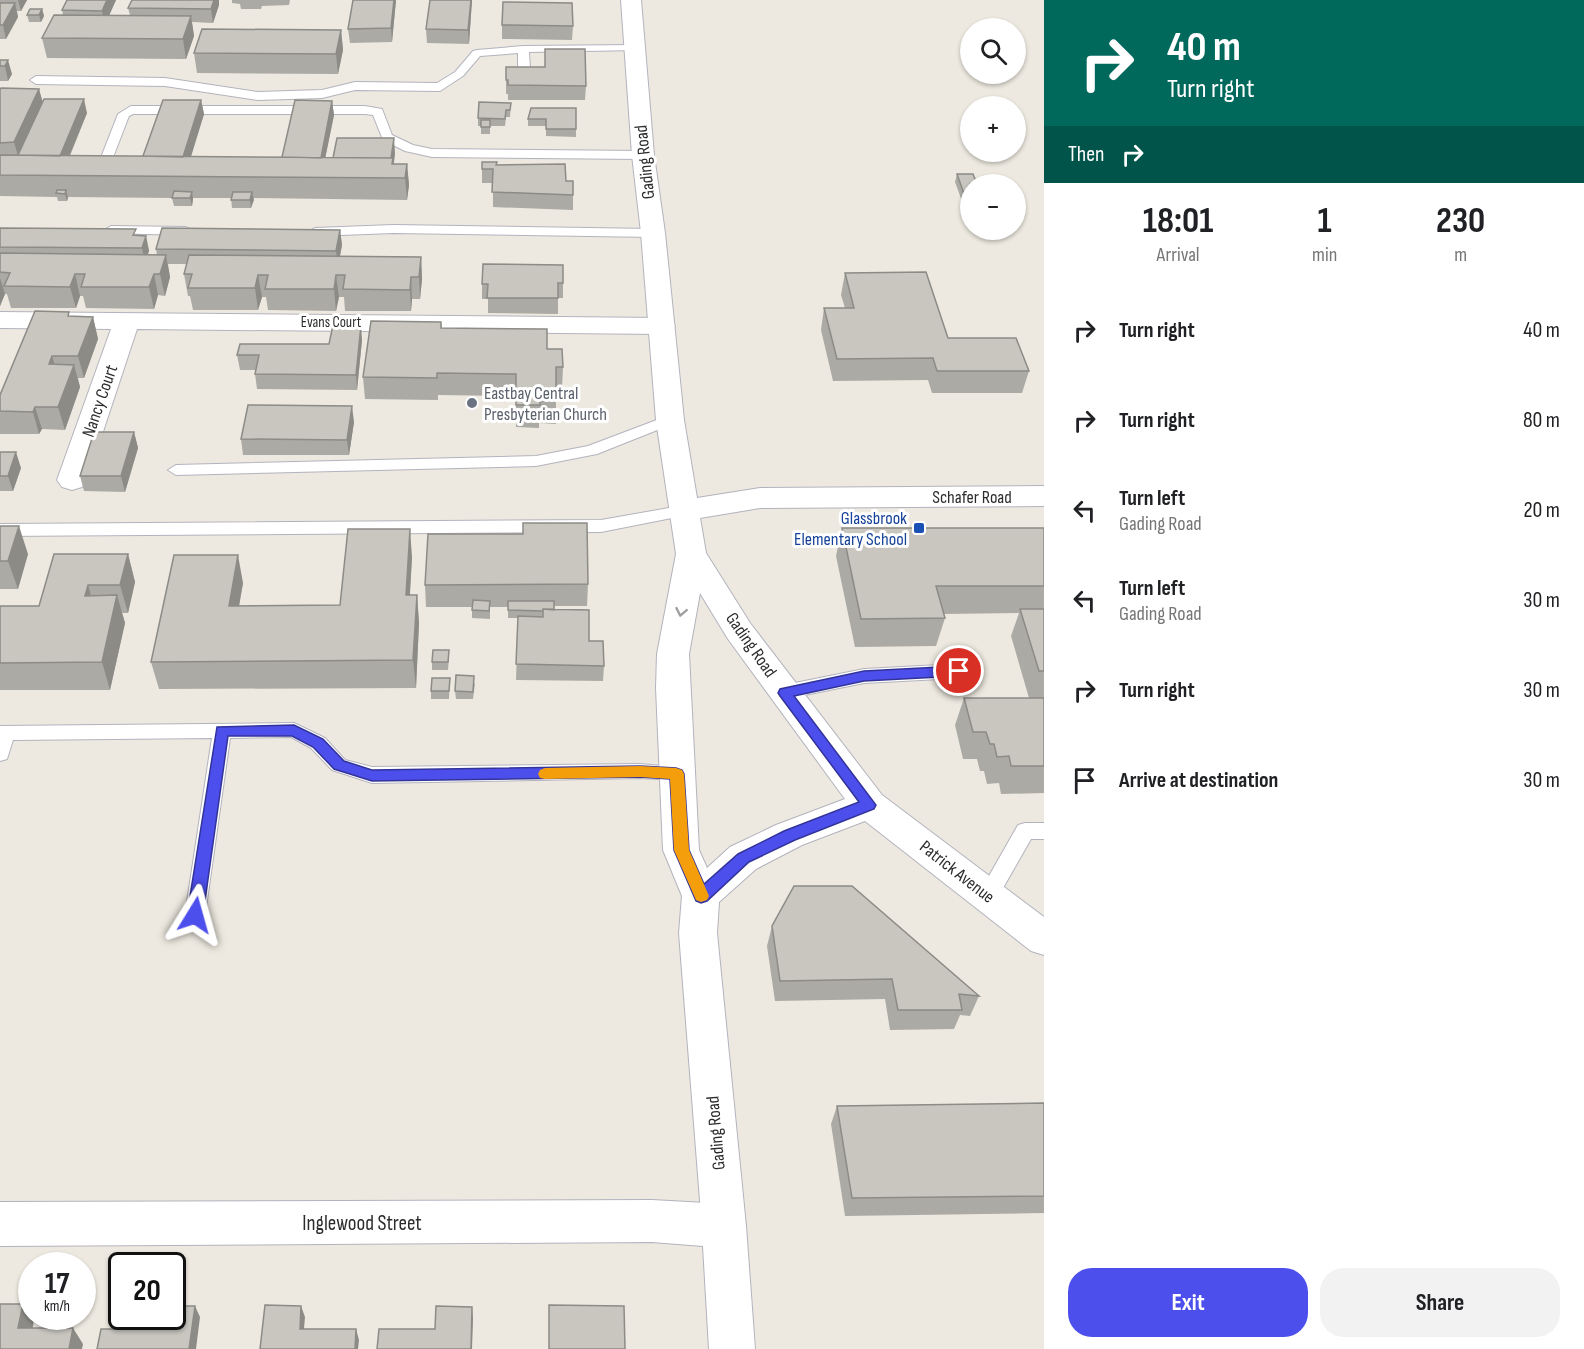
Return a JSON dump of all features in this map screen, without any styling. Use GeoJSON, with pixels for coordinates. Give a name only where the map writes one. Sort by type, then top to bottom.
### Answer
{"type":"FeatureCollection","features":[{"type":"Feature","properties":{"kind":"street","name":"Gading Road"},"geometry":{"type":"LineString","coordinates":[[631,0],[643,155],[653,233],[670,420],[675,462],[686,510],[691,554],[739,632],[869,805]]}},
{"type":"Feature","properties":{"kind":"street","name":"Evans Court"},"geometry":{"type":"LineString","coordinates":[[0,320],[662,326]]}},
{"type":"Feature","properties":{"kind":"street","name":"Nancy Court"},"geometry":{"type":"LineString","coordinates":[[72,480],[127,321]]}},
{"type":"Feature","properties":{"kind":"street","name":"Schafer Road"},"geometry":{"type":"LineString","coordinates":[[686,510],[760,498],[1044,496]]}},
{"type":"Feature","properties":{"kind":"street"},"geometry":{"type":"LineString","coordinates":[[691,554],[672,654],[681,850],[701,896],[743,858],[789,835],[869,805]]}},
{"type":"Feature","properties":{"kind":"street","name":"Patrick Avenue"},"geometry":{"type":"LineString","coordinates":[[869,805],[1044,939]]}},
{"type":"Feature","properties":{"kind":"street","name":"Gading Road"},"geometry":{"type":"LineString","coordinates":[[701,896],[698,933],[724,1226],[732,1349]]}},
{"type":"Feature","properties":{"kind":"street","name":"Inglewood Street"},"geometry":{"type":"LineString","coordinates":[[0,1224],[652,1221],[724,1226]]}},
{"type":"Feature","properties":{"kind":"lane"},"geometry":{"type":"LineString","coordinates":[[36,80],[165,82],[258,96],[322,94],[355,86],[440,87],[459,75],[477,53],[635,48]]}},
{"type":"Feature","properties":{"kind":"lane"},"geometry":{"type":"LineString","coordinates":[[523,50],[524,69]]}},
{"type":"Feature","properties":{"kind":"lane"},"geometry":{"type":"LineString","coordinates":[[106,160],[124,114],[131,110],[364,110],[378,112],[387,137],[409,148],[432,153],[643,155]]}},
{"type":"Feature","properties":{"kind":"lane"},"geometry":{"type":"LineString","coordinates":[[305,232],[393,229],[653,233]]}},
{"type":"Feature","properties":{"kind":"lane"},"geometry":{"type":"LineString","coordinates":[[96,230],[198,231]]}},
{"type":"Feature","properties":{"kind":"lane"},"geometry":{"type":"LineString","coordinates":[[176,470],[536,461],[591,450],[670,420]]}},
{"type":"Feature","properties":{"kind":"lane"},"geometry":{"type":"LineString","coordinates":[[0,530],[601,526],[686,510]]}},
{"type":"Feature","properties":{"kind":"lane"},"geometry":{"type":"LineString","coordinates":[[784,693],[864,676],[959,671]]}},
{"type":"Feature","properties":{"kind":"lane"},"geometry":{"type":"LineString","coordinates":[[0,754],[3,733],[294,730],[318,743],[339,765],[372,775],[640,771],[676,774]]}},
{"type":"Feature","properties":{"kind":"lane"},"geometry":{"type":"LineString","coordinates":[[195,915],[222,731]]}},
{"type":"Feature","properties":{"kind":"lane"},"geometry":{"type":"LineString","coordinates":[[988,896],[1024,831],[1044,831]]}},
{"type":"Feature","properties":{"kind":"building"},"geometry":{"type":"Polygon","coordinates":[[[67,0],[107,0],[102,11],[62,10],[67,0]]]}},
{"type":"Feature","properties":{"kind":"building"},"geometry":{"type":"Polygon","coordinates":[[[132,0],[214,0],[211,9],[128,8],[132,0]]]}},
{"type":"Feature","properties":{"kind":"building"},"geometry":{"type":"Polygon","coordinates":[[[353,0],[394,0],[391,28],[348,29],[353,0]]]}},
{"type":"Feature","properties":{"kind":"building"},"geometry":{"type":"Polygon","coordinates":[[[430,0],[471,0],[468,30],[426,29],[430,0]]]}},
{"type":"Feature","properties":{"kind":"building"},"geometry":{"type":"Polygon","coordinates":[[[503,2],[572,3],[573,26],[502,25],[503,2]]]}},
{"type":"Feature","properties":{"kind":"building"},"geometry":{"type":"Polygon","coordinates":[[[0,3],[15,3],[3,25],[0,25],[0,3]]]}},
{"type":"Feature","properties":{"kind":"building"},"geometry":{"type":"Polygon","coordinates":[[[30,9],[42,9],[39,15],[27,15],[30,9]]]}},
{"type":"Feature","properties":{"kind":"building"},"geometry":{"type":"Polygon","coordinates":[[[54,15],[191,16],[183,39],[42,38],[54,15]]]}},
{"type":"Feature","properties":{"kind":"building"},"geometry":{"type":"Polygon","coordinates":[[[202,29],[341,30],[336,54],[194,53],[202,29]]]}},
{"type":"Feature","properties":{"kind":"building"},"geometry":{"type":"Polygon","coordinates":[[[545,49],[585,49],[586,86],[508,85],[506,67],[545,67],[545,49]]]}},
{"type":"Feature","properties":{"kind":"building"},"geometry":{"type":"Polygon","coordinates":[[[0,60],[8,60],[5,66],[0,66],[0,60]]]}},
{"type":"Feature","properties":{"kind":"building"},"geometry":{"type":"Polygon","coordinates":[[[1,88],[39,89],[14,142],[0,143],[1,88]]]}},
{"type":"Feature","properties":{"kind":"building"},"geometry":{"type":"Polygon","coordinates":[[[44,99],[84,99],[60,156],[18,155],[44,99]]]}},
{"type":"Feature","properties":{"kind":"building"},"geometry":{"type":"Polygon","coordinates":[[[163,100],[201,100],[183,157],[143,156],[163,100]]]}},
{"type":"Feature","properties":{"kind":"building"},"geometry":{"type":"Polygon","coordinates":[[[295,100],[332,101],[321,158],[282,157],[295,100]]]}},
{"type":"Feature","properties":{"kind":"building"},"geometry":{"type":"Polygon","coordinates":[[[479,102],[511,103],[510,110],[506,110],[505,119],[478,118],[479,102]]]}},
{"type":"Feature","properties":{"kind":"building"},"geometry":{"type":"Polygon","coordinates":[[[531,108],[576,108],[576,129],[546,129],[546,119],[528,119],[531,108]]]}},
{"type":"Feature","properties":{"kind":"building"},"geometry":{"type":"Polygon","coordinates":[[[481,120],[490,120],[490,127],[481,127],[481,120]]]}},
{"type":"Feature","properties":{"kind":"building"},"geometry":{"type":"Polygon","coordinates":[[[337,138],[394,138],[391,158],[333,158],[337,138]]]}},
{"type":"Feature","properties":{"kind":"building"},"geometry":{"type":"Polygon","coordinates":[[[0,155],[393,158],[392,164],[407,164],[405,178],[0,175],[0,155]]]}},
{"type":"Feature","properties":{"kind":"building"},"geometry":{"type":"Polygon","coordinates":[[[482,162],[497,162],[496,165],[565,164],[566,181],[573,181],[573,195],[492,192],[493,169],[482,169],[482,162]]]}},
{"type":"Feature","properties":{"kind":"building"},"geometry":{"type":"Polygon","coordinates":[[[57,190],[66,190],[65,194],[56,193],[57,190]]]}},
{"type":"Feature","properties":{"kind":"building"},"geometry":{"type":"Polygon","coordinates":[[[174,191],[192,192],[190,198],[172,198],[174,191]]]}},
{"type":"Feature","properties":{"kind":"building"},"geometry":{"type":"Polygon","coordinates":[[[233,192],[252,192],[250,200],[231,200],[233,192]]]}},
{"type":"Feature","properties":{"kind":"building"},"geometry":{"type":"Polygon","coordinates":[[[0,228],[136,229],[133,235],[146,236],[142,248],[0,247],[0,228]]]}},
{"type":"Feature","properties":{"kind":"building"},"geometry":{"type":"Polygon","coordinates":[[[162,228],[340,230],[336,251],[156,249],[162,228]]]}},
{"type":"Feature","properties":{"kind":"building"},"geometry":{"type":"Polygon","coordinates":[[[0,253],[166,255],[160,274],[154,274],[149,287],[81,287],[85,274],[75,274],[70,287],[4,286],[10,273],[0,272],[0,253]]]}},
{"type":"Feature","properties":{"kind":"building"},"geometry":{"type":"Polygon","coordinates":[[[189,255],[421,257],[419,277],[411,277],[410,290],[343,289],[345,275],[336,275],[334,289],[265,289],[268,275],[258,275],[255,288],[188,288],[192,274],[184,274],[189,255]]]}},
{"type":"Feature","properties":{"kind":"building"},"geometry":{"type":"Polygon","coordinates":[[[483,264],[563,265],[563,283],[558,283],[558,298],[487,298],[488,284],[482,284],[483,264]]]}},
{"type":"Feature","properties":{"kind":"building"},"geometry":{"type":"Polygon","coordinates":[[[926,272],[948,338],[1016,338],[1029,371],[937,371],[933,358],[837,359],[824,308],[854,308],[845,273],[926,272]]]}},
{"type":"Feature","properties":{"kind":"building"},"geometry":{"type":"Polygon","coordinates":[[[35,311],[69,312],[68,316],[93,317],[78,356],[52,356],[49,364],[74,365],[58,407],[35,407],[33,412],[0,411],[0,395],[35,311]]]}},
{"type":"Feature","properties":{"kind":"building"},"geometry":{"type":"Polygon","coordinates":[[[371,321],[441,322],[441,328],[547,329],[547,349],[562,349],[563,367],[556,367],[556,401],[540,401],[540,405],[516,405],[516,374],[437,373],[437,378],[363,377],[371,321]]]}},
{"type":"Feature","properties":{"kind":"building"},"geometry":{"type":"Polygon","coordinates":[[[333,325],[361,325],[356,375],[255,374],[259,355],[237,355],[240,344],[329,344],[333,325]]]}},
{"type":"Feature","properties":{"kind":"building"},"geometry":{"type":"Polygon","coordinates":[[[248,405],[352,406],[347,440],[241,439],[248,405]]]}},
{"type":"Feature","properties":{"kind":"building"},"geometry":{"type":"Polygon","coordinates":[[[94,432],[134,432],[121,476],[80,476],[94,432]]]}},
{"type":"Feature","properties":{"kind":"building"},"geometry":{"type":"Polygon","coordinates":[[[0,452],[16,452],[8,476],[0,476],[0,452]]]}},
{"type":"Feature","properties":{"kind":"building"},"geometry":{"type":"Polygon","coordinates":[[[523,523],[587,523],[588,584],[425,585],[428,534],[523,534],[523,523]]]}},
{"type":"Feature","properties":{"kind":"building"},"geometry":{"type":"Polygon","coordinates":[[[0,526],[19,526],[8,561],[0,561],[0,526]]]}},
{"type":"Feature","properties":{"kind":"building"},"geometry":{"type":"Polygon","coordinates":[[[842,528],[1044,528],[1044,586],[936,586],[945,618],[861,619],[842,528]]]}},
{"type":"Feature","properties":{"kind":"building"},"geometry":{"type":"Polygon","coordinates":[[[348,529],[410,529],[406,595],[417,595],[413,660],[151,662],[174,555],[238,555],[229,606],[340,605],[348,529]]]}},
{"type":"Feature","properties":{"kind":"building"},"geometry":{"type":"Polygon","coordinates":[[[54,554],[128,554],[120,585],[88,585],[85,596],[117,595],[102,662],[0,663],[0,606],[39,606],[54,554]]]}},
{"type":"Feature","properties":{"kind":"building"},"geometry":{"type":"Polygon","coordinates":[[[473,600],[490,601],[489,611],[472,610],[473,600]]]}},
{"type":"Feature","properties":{"kind":"building"},"geometry":{"type":"Polygon","coordinates":[[[508,601],[554,601],[554,610],[508,610],[508,601]]]}},
{"type":"Feature","properties":{"kind":"building"},"geometry":{"type":"Polygon","coordinates":[[[543,609],[589,610],[589,641],[603,641],[604,666],[516,664],[518,616],[543,617],[543,609]]]}},
{"type":"Feature","properties":{"kind":"building"},"geometry":{"type":"Polygon","coordinates":[[[1020,609],[1044,609],[1044,671],[1039,671],[1020,609]]]}},
{"type":"Feature","properties":{"kind":"building"},"geometry":{"type":"Polygon","coordinates":[[[433,650],[449,650],[448,662],[432,662],[433,650]]]}},
{"type":"Feature","properties":{"kind":"building"},"geometry":{"type":"Polygon","coordinates":[[[456,675],[474,676],[473,692],[455,691],[456,675]]]}},
{"type":"Feature","properties":{"kind":"building"},"geometry":{"type":"Polygon","coordinates":[[[432,678],[450,678],[449,691],[431,691],[432,678]]]}},
{"type":"Feature","properties":{"kind":"building"},"geometry":{"type":"Polygon","coordinates":[[[964,698],[1044,698],[1044,766],[1011,766],[1009,756],[997,757],[994,744],[990,744],[986,732],[973,732],[964,698]]]}},
{"type":"Feature","properties":{"kind":"building"},"geometry":{"type":"Polygon","coordinates":[[[794,886],[852,886],[979,996],[959,994],[962,1010],[898,1010],[892,979],[780,981],[772,926],[794,886]]]}},
{"type":"Feature","properties":{"kind":"building"},"geometry":{"type":"Polygon","coordinates":[[[1044,1103],[1044,1196],[852,1198],[837,1106],[1044,1103]]]}},
{"type":"Feature","properties":{"kind":"building"},"geometry":{"type":"Polygon","coordinates":[[[0,1304],[18,1304],[18,1330],[73,1330],[69,1349],[0,1349],[0,1304]]]}},
{"type":"Feature","properties":{"kind":"building"},"geometry":{"type":"Polygon","coordinates":[[[265,1305],[301,1306],[300,1329],[356,1329],[355,1349],[260,1349],[265,1305]]]}},
{"type":"Feature","properties":{"kind":"building"},"geometry":{"type":"Polygon","coordinates":[[[549,1305],[624,1306],[625,1349],[549,1349],[549,1305]]]}},
{"type":"Feature","properties":{"kind":"building"},"geometry":{"type":"Polygon","coordinates":[[[186,1306],[195,1306],[189,1349],[97,1349],[101,1329],[186,1330],[186,1306]]]}},
{"type":"Feature","properties":{"kind":"building"},"geometry":{"type":"Polygon","coordinates":[[[436,1306],[472,1307],[471,1349],[377,1349],[379,1329],[435,1329],[436,1306]]]}},
{"type":"Feature","properties":{"kind":"slow traffic"},"geometry":{"type":"LineString","coordinates":[[545,774],[640,771],[676,774],[681,850],[701,896]]}},
{"type":"Feature","properties":{"kind":"place","name":"Eastbay Central Presbyterian Church"},"geometry":{"type":"Point","coordinates":[472,403]}},
{"type":"Feature","properties":{"kind":"place","name":"Glassbrook Elementary School"},"geometry":{"type":"Point","coordinates":[919,528]}},
{"type":"Feature","properties":{"kind":"route"},"geometry":{"type":"LineString","coordinates":[[195,915],[222,731],[294,730],[318,743],[339,765],[372,775],[640,771],[676,774],[681,850],[701,896],[743,858],[789,835],[869,805],[784,693],[864,676],[959,671]]}}]}
